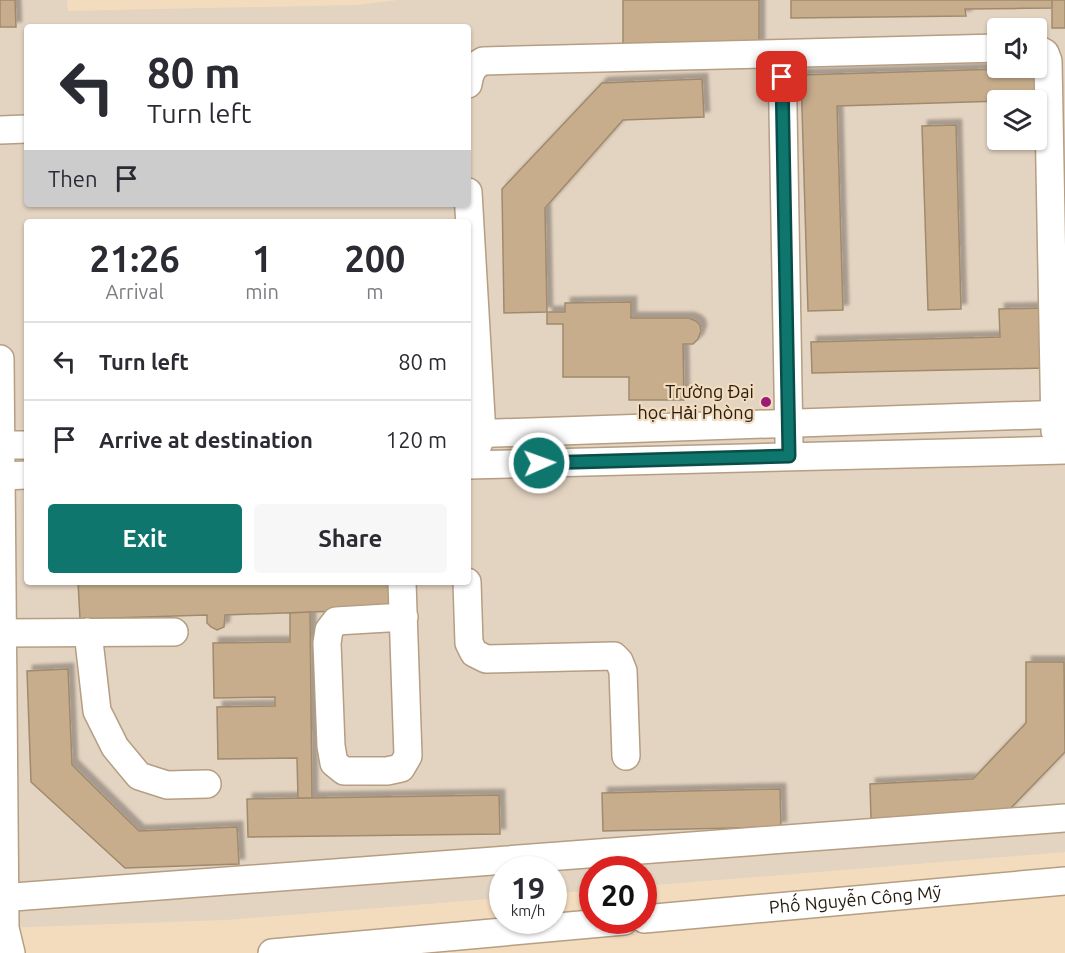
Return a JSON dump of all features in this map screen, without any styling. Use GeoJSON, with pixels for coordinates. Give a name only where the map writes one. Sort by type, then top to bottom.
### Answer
{"type":"FeatureCollection","features":[{"type":"Feature","properties":{"kind":"street"},"geometry":{"type":"LineString","coordinates":[[471,71],[475,65],[483,61],[987,48]]}},
{"type":"Feature","properties":{"kind":"street"},"geometry":{"type":"LineString","coordinates":[[782,54],[789,456]]}},
{"type":"Feature","properties":{"kind":"street"},"geometry":{"type":"LineString","coordinates":[[471,471],[789,456],[1060,450],[1047,58]]}},
{"type":"Feature","properties":{"kind":"street"},"geometry":{"type":"LineString","coordinates":[[0,130],[24,129]]}},
{"type":"Feature","properties":{"kind":"street"},"geometry":{"type":"LineString","coordinates":[[471,296],[475,434],[471,459]]}},
{"type":"Feature","properties":{"kind":"street"},"geometry":{"type":"LineString","coordinates":[[0,359],[14,445],[14,476],[3,633],[2,897],[5,928],[11,953]]}},
{"type":"Feature","properties":{"kind":"street"},"geometry":{"type":"LineString","coordinates":[[475,434],[1060,414]]}},
{"type":"Feature","properties":{"kind":"street"},"geometry":{"type":"LineString","coordinates":[[402,585],[404,617],[408,756],[401,768],[387,771],[344,771],[334,763],[331,746],[327,643],[329,630],[336,621],[404,617]]}},
{"type":"Feature","properties":{"kind":"street"},"geometry":{"type":"LineString","coordinates":[[467,585],[469,643],[474,652],[486,659],[614,656],[619,661],[623,671],[626,756]]}},
{"type":"Feature","properties":{"kind":"street"},"geometry":{"type":"LineString","coordinates":[[88,632],[97,711],[115,747],[139,776],[167,785],[207,784]]}},
{"type":"Feature","properties":{"kind":"street"},"geometry":{"type":"LineString","coordinates":[[3,633],[174,632]]}},
{"type":"Feature","properties":{"kind":"street"},"geometry":{"type":"LineString","coordinates":[[2,897],[1065,818]]}},
{"type":"Feature","properties":{"kind":"street","name":"Phố Nguyễn Công Mỹ"},"geometry":{"type":"LineString","coordinates":[[657,918],[1065,881]]}},
{"type":"Feature","properties":{"kind":"street"},"geometry":{"type":"LineString","coordinates":[[272,953],[579,925]]}},
{"type":"Feature","properties":{"kind":"shaded area","name":"Trường Đại học Hải Phòng"},"geometry":{"type":"Polygon","coordinates":[[[0,0],[67,0],[68,11],[358,5],[398,0],[1065,0],[1065,852],[657,885],[657,856],[579,856],[579,891],[567,893],[567,856],[489,856],[489,899],[225,920],[0,928],[0,0]]]}},
{"type":"Feature","properties":{"kind":"building"},"geometry":{"type":"Polygon","coordinates":[[[0,0],[15,0],[16,27],[0,27],[0,0]]]}},
{"type":"Feature","properties":{"kind":"building"},"geometry":{"type":"Polygon","coordinates":[[[623,0],[759,0],[759,46],[623,46],[623,0]]]}},
{"type":"Feature","properties":{"kind":"building"},"geometry":{"type":"Polygon","coordinates":[[[791,0],[1052,0],[1052,8],[965,9],[966,16],[791,18],[791,0]]]}},
{"type":"Feature","properties":{"kind":"building"},"geometry":{"type":"Polygon","coordinates":[[[1052,0],[1065,0],[1065,28],[1052,28],[1052,0]]]}},
{"type":"Feature","properties":{"kind":"building"},"geometry":{"type":"Polygon","coordinates":[[[987,69],[987,78],[1036,78],[1036,90],[987,90],[987,101],[837,106],[843,310],[808,311],[801,75],[987,69]]]}},
{"type":"Feature","properties":{"kind":"building"},"geometry":{"type":"Polygon","coordinates":[[[702,79],[704,117],[623,120],[545,208],[547,312],[504,313],[502,189],[602,83],[702,79]]]}},
{"type":"Feature","properties":{"kind":"building"},"geometry":{"type":"Polygon","coordinates":[[[956,125],[961,309],[928,310],[922,126],[956,125]]]}},
{"type":"Feature","properties":{"kind":"building"},"geometry":{"type":"Polygon","coordinates":[[[631,302],[631,318],[689,318],[700,325],[701,331],[698,339],[693,344],[683,344],[684,400],[629,400],[629,377],[563,377],[563,324],[547,324],[547,312],[565,312],[565,303],[631,302]]]}},
{"type":"Feature","properties":{"kind":"building"},"geometry":{"type":"Polygon","coordinates":[[[1044,308],[1045,368],[812,373],[811,342],[1000,337],[999,309],[1044,308]]]}},
{"type":"Feature","properties":{"kind":"building"},"geometry":{"type":"Polygon","coordinates":[[[78,585],[393,585],[394,609],[225,615],[224,627],[217,630],[207,623],[207,615],[80,619],[78,585]]]}},
{"type":"Feature","properties":{"kind":"building"},"geometry":{"type":"Polygon","coordinates":[[[310,612],[312,798],[298,798],[297,758],[218,759],[217,707],[275,706],[275,697],[214,698],[213,643],[290,642],[290,613],[310,612]]]}},
{"type":"Feature","properties":{"kind":"building"},"geometry":{"type":"Polygon","coordinates":[[[1026,662],[1064,662],[1065,752],[1006,813],[871,819],[870,784],[973,779],[1026,723],[1026,662]]]}},
{"type":"Feature","properties":{"kind":"building"},"geometry":{"type":"Polygon","coordinates":[[[68,669],[72,765],[139,831],[237,827],[239,864],[125,868],[31,782],[27,671],[68,669]]]}},
{"type":"Feature","properties":{"kind":"building"},"geometry":{"type":"Polygon","coordinates":[[[780,789],[781,827],[603,831],[602,793],[780,789]]]}},
{"type":"Feature","properties":{"kind":"building"},"geometry":{"type":"Polygon","coordinates":[[[499,795],[500,834],[248,837],[247,799],[499,795]]]}},
{"type":"Feature","properties":{"kind":"place","name":"Trường Đại học Hải Phòng"},"geometry":{"type":"Point","coordinates":[766,402]}},
{"type":"Feature","properties":{"kind":"route"},"geometry":{"type":"LineString","coordinates":[[539,463],[789,456],[782,77]]}}]}
